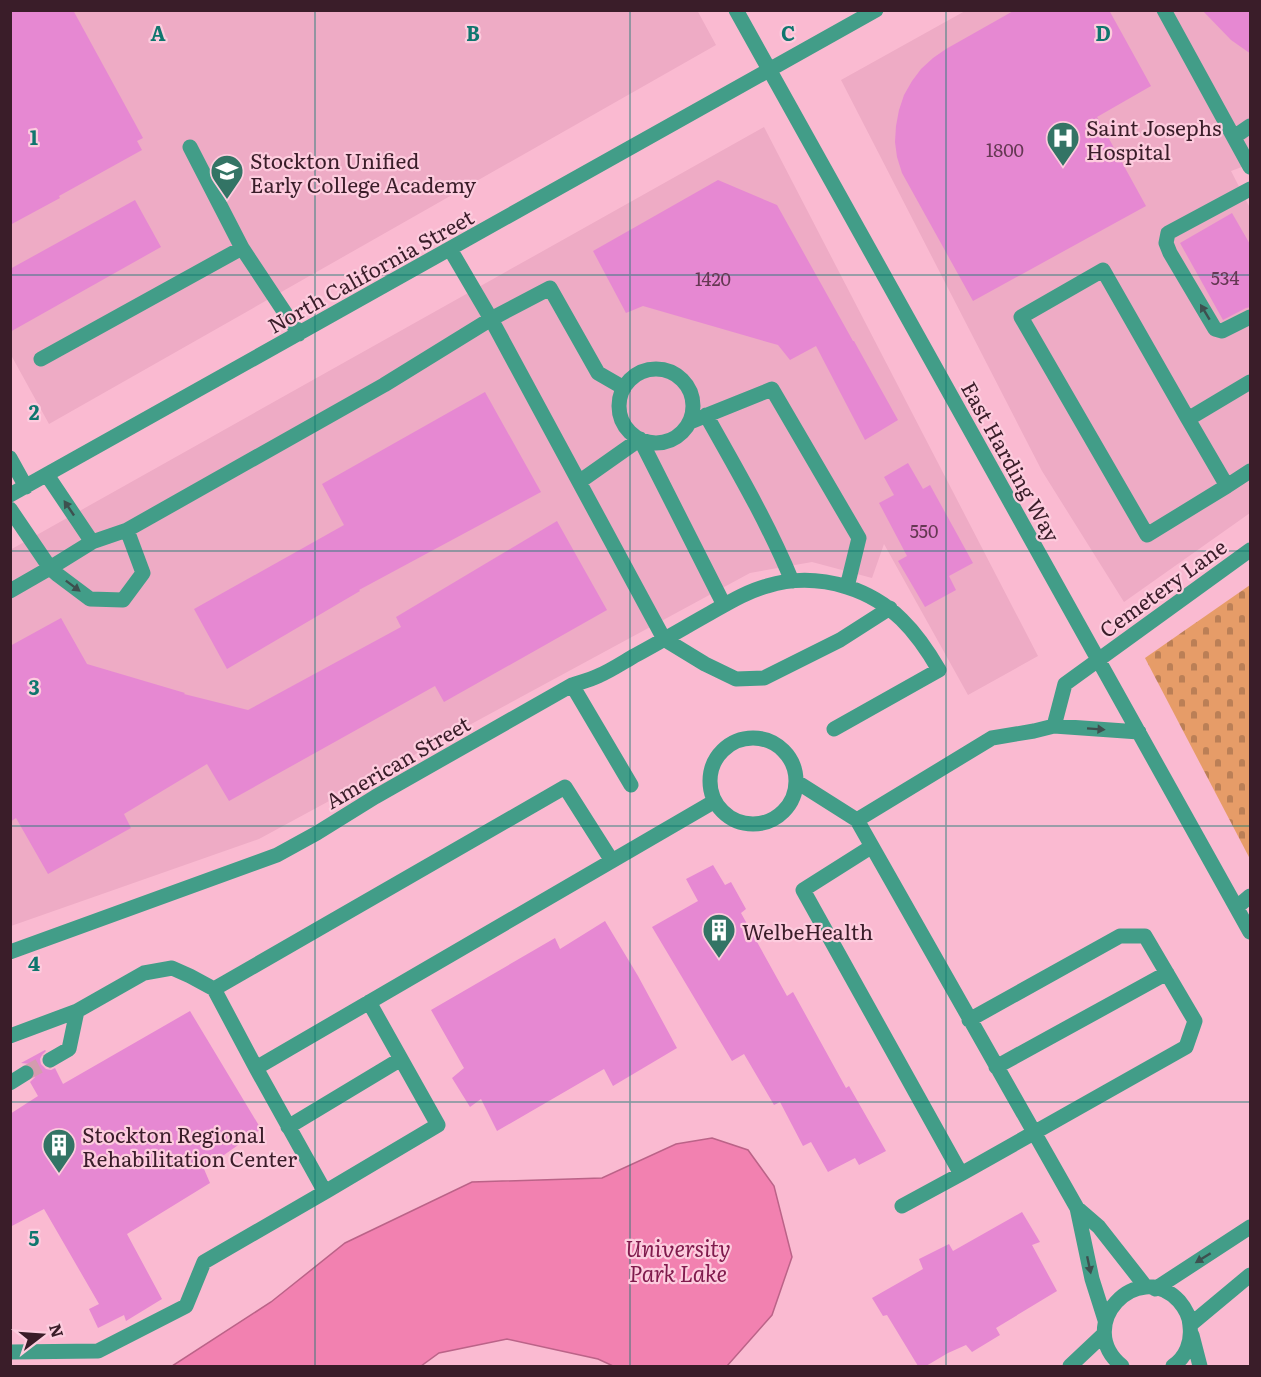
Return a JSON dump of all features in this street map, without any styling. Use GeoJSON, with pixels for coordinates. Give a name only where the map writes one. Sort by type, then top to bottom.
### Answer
{"type":"FeatureCollection","features":[{"type":"Feature","properties":{"kind":"street","name":"East Harding Way"},"geometry":{"type":"LineString","coordinates":[[736,10],[1251,932]]}},
{"type":"Feature","properties":{"kind":"street","name":"North California Street"},"geometry":{"type":"LineString","coordinates":[[10,495],[876,10]]}},
{"type":"Feature","properties":{"kind":"street"},"geometry":{"type":"LineString","coordinates":[[1164,10],[1251,167]]}},
{"type":"Feature","properties":{"kind":"street"},"geometry":{"type":"LineString","coordinates":[[1234,136],[1251,126]]}},
{"type":"Feature","properties":{"kind":"street"},"geometry":{"type":"LineString","coordinates":[[190,147],[242,248],[299,334]]}},
{"type":"Feature","properties":{"kind":"street"},"geometry":{"type":"LineString","coordinates":[[1251,189],[1168,233],[1166,243],[1170,254],[1215,329],[1222,331],[1251,316]]}},
{"type":"Feature","properties":{"kind":"street"},"geometry":{"type":"LineString","coordinates":[[42,359],[242,248]]}},
{"type":"Feature","properties":{"kind":"street"},"geometry":{"type":"LineString","coordinates":[[450,249],[491,319],[664,639],[705,664],[736,679],[764,678],[840,640],[890,608]]}},
{"type":"Feature","properties":{"kind":"street"},"geometry":{"type":"LineString","coordinates":[[1227,486],[1103,270],[1021,317],[1147,535],[1227,486],[1251,471]]}},
{"type":"Feature","properties":{"kind":"street"},"geometry":{"type":"LineString","coordinates":[[10,591],[92,542],[128,530],[384,385],[491,319],[550,288],[598,373],[624,388]]}},
{"type":"Feature","properties":{"kind":"street"},"geometry":{"type":"LineString","coordinates":[[653,368],[678,375],[687,384],[692,396],[694,409],[690,422],[684,432],[663,443],[651,443],[640,439],[630,432],[619,411],[624,388],[640,372],[653,368]]}},
{"type":"Feature","properties":{"kind":"street"},"geometry":{"type":"LineString","coordinates":[[1188,419],[1251,382]]}},
{"type":"Feature","properties":{"kind":"street"},"geometry":{"type":"LineString","coordinates":[[690,422],[772,389],[859,538],[847,587]]}},
{"type":"Feature","properties":{"kind":"street"},"geometry":{"type":"LineString","coordinates":[[706,415],[761,513],[792,581]]}},
{"type":"Feature","properties":{"kind":"street"},"geometry":{"type":"LineString","coordinates":[[579,482],[640,439]]}},
{"type":"Feature","properties":{"kind":"street"},"geometry":{"type":"LineString","coordinates":[[640,439],[724,605]]}},
{"type":"Feature","properties":{"kind":"street"},"geometry":{"type":"LineString","coordinates":[[10,458],[26,487]]}},
{"type":"Feature","properties":{"kind":"street"},"geometry":{"type":"LineString","coordinates":[[47,475],[92,542]]}},
{"type":"Feature","properties":{"kind":"street"},"geometry":{"type":"LineString","coordinates":[[10,509],[50,568],[90,599],[123,600],[143,573],[128,530]]}},
{"type":"Feature","properties":{"kind":"street","name":"Cemetery Lane"},"geometry":{"type":"LineString","coordinates":[[1054,726],[1065,684],[1251,550]]}},
{"type":"Feature","properties":{"kind":"street","name":"American Street"},"geometry":{"type":"LineString","coordinates":[[10,952],[277,855],[572,686],[600,675],[740,596],[767,585],[810,580],[835,583],[858,590],[890,608],[910,627],[939,670],[834,729]]}},
{"type":"Feature","properties":{"kind":"street"},"geometry":{"type":"LineString","coordinates":[[572,686],[631,785]]}},
{"type":"Feature","properties":{"kind":"street"},"geometry":{"type":"LineString","coordinates":[[857,820],[992,738],[1054,726],[1139,732]]}},
{"type":"Feature","properties":{"kind":"street"},"geometry":{"type":"LineString","coordinates":[[752,737],[766,739],[779,745],[789,755],[795,768],[797,782],[794,796],[787,808],[777,817],[764,823],[750,824],[737,821],[724,813],[715,801],[711,788],[713,766],[725,748],[737,740],[752,737]]}},
{"type":"Feature","properties":{"kind":"street"},"geometry":{"type":"LineString","coordinates":[[797,782],[857,820],[1077,1208],[1105,1327],[1107,1348],[1114,1360],[1122,1366]]}},
{"type":"Feature","properties":{"kind":"street"},"geometry":{"type":"LineString","coordinates":[[214,989],[565,787],[612,861]]}},
{"type":"Feature","properties":{"kind":"street"},"geometry":{"type":"LineString","coordinates":[[256,1068],[715,801]]}},
{"type":"Feature","properties":{"kind":"street"},"geometry":{"type":"LineString","coordinates":[[871,847],[803,890],[961,1174]]}},
{"type":"Feature","properties":{"kind":"street"},"geometry":{"type":"LineString","coordinates":[[1237,907],[1251,896]]}},
{"type":"Feature","properties":{"kind":"street"},"geometry":{"type":"LineString","coordinates":[[902,1206],[1186,1047],[1195,1021],[1145,936],[1120,936],[969,1020]]}},
{"type":"Feature","properties":{"kind":"street"},"geometry":{"type":"LineString","coordinates":[[10,1036],[77,1011],[144,973],[172,968],[190,976],[214,989],[325,1192]]}},
{"type":"Feature","properties":{"kind":"street"},"geometry":{"type":"LineString","coordinates":[[996,1067],[1167,973]]}},
{"type":"Feature","properties":{"kind":"street"},"geometry":{"type":"LineString","coordinates":[[10,1352],[98,1350],[186,1306],[204,1262],[438,1125],[369,1002]]}},
{"type":"Feature","properties":{"kind":"street"},"geometry":{"type":"LineString","coordinates":[[51,1060],[69,1049],[77,1011]]}},
{"type":"Feature","properties":{"kind":"street"},"geometry":{"type":"LineString","coordinates":[[288,1127],[401,1059]]}},
{"type":"Feature","properties":{"kind":"street"},"geometry":{"type":"LineString","coordinates":[[10,1083],[26,1073]]}},
{"type":"Feature","properties":{"kind":"street"},"geometry":{"type":"LineString","coordinates":[[1077,1208],[1099,1227],[1151,1288]]}},
{"type":"Feature","properties":{"kind":"street"},"geometry":{"type":"LineString","coordinates":[[1151,1288],[1251,1227]]}},
{"type":"Feature","properties":{"kind":"street"},"geometry":{"type":"LineString","coordinates":[[1173,1366],[1180,1362],[1188,1349],[1191,1330],[1251,1275]]}},
{"type":"Feature","properties":{"kind":"street"},"geometry":{"type":"LineString","coordinates":[[1070,1366],[1105,1327],[1111,1307],[1120,1297],[1132,1290],[1151,1288],[1161,1289],[1173,1296],[1184,1307],[1190,1320],[1200,1366]]}},
{"type":"Feature","properties":{"kind":"shaded area","name":"Stockton Unified Early College Academy"},"geometry":{"type":"Polygon","coordinates":[[[697,10],[716,45],[49,424],[11,355],[10,11],[697,10]]]}},
{"type":"Feature","properties":{"kind":"shaded area"},"geometry":{"type":"Polygon","coordinates":[[[965,11],[1250,11],[1250,164],[1231,171],[1250,208],[1250,513],[1124,602],[1042,471],[841,80],[965,11]]]}},
{"type":"Feature","properties":{"kind":"shaded area"},"geometry":{"type":"Polygon","coordinates":[[[764,127],[1038,656],[968,695],[884,544],[872,578],[812,562],[750,573],[259,839],[11,926],[10,550],[764,127]]]}},
{"type":"Feature","properties":{"kind":"green space"},"geometry":{"type":"Polygon","coordinates":[[[1250,585],[1250,859],[1145,658],[1250,585]]]}},
{"type":"Feature","properties":{"kind":"water","name":"University Park Lake"},"geometry":{"type":"Polygon","coordinates":[[[712,1138],[748,1150],[774,1186],[792,1257],[772,1315],[727,1366],[613,1366],[598,1359],[507,1339],[439,1353],[421,1366],[172,1366],[271,1302],[345,1243],[472,1182],[602,1178],[676,1144],[712,1138]]]}},
{"type":"Feature","properties":{"kind":"building"},"geometry":{"type":"Polygon","coordinates":[[[10,10],[73,10],[143,138],[137,141],[142,150],[10,225],[10,10]]]}},
{"type":"Feature","properties":{"kind":"building"},"geometry":{"type":"Polygon","coordinates":[[[1015,10],[1109,10],[1151,86],[1097,117],[1146,206],[973,301],[902,173],[895,142],[896,126],[904,95],[921,69],[946,49],[1015,10]]]}},
{"type":"Feature","properties":{"kind":"building"},"geometry":{"type":"Polygon","coordinates":[[[1202,10],[1251,10],[1251,54],[1231,40],[1202,10]]]}},
{"type":"Feature","properties":{"kind":"building"},"geometry":{"type":"Polygon","coordinates":[[[718,180],[777,205],[898,420],[865,440],[816,346],[790,360],[778,345],[643,306],[626,313],[593,251],[718,180]]]}},
{"type":"Feature","properties":{"kind":"building"},"geometry":{"type":"Polygon","coordinates":[[[135,200],[161,247],[10,332],[10,269],[135,200]]]}},
{"type":"Feature","properties":{"kind":"building"},"geometry":{"type":"Polygon","coordinates":[[[1232,213],[1251,246],[1251,307],[1223,320],[1180,243],[1232,213]]]}},
{"type":"Feature","properties":{"kind":"building"},"geometry":{"type":"Polygon","coordinates":[[[485,392],[541,492],[359,590],[227,669],[194,609],[344,525],[322,484],[485,392]]]}},
{"type":"Feature","properties":{"kind":"building"},"geometry":{"type":"Polygon","coordinates":[[[908,463],[923,489],[930,485],[973,563],[949,576],[956,590],[925,607],[898,561],[907,556],[879,503],[894,495],[884,477],[908,463]]]}},
{"type":"Feature","properties":{"kind":"building"},"geometry":{"type":"Polygon","coordinates":[[[557,521],[607,610],[444,702],[435,686],[229,801],[207,764],[124,814],[131,828],[48,874],[16,818],[10,822],[10,646],[61,618],[87,664],[184,694],[248,710],[401,627],[396,617],[557,521]]]}},
{"type":"Feature","properties":{"kind":"building"},"geometry":{"type":"Polygon","coordinates":[[[713,865],[725,885],[731,882],[746,909],[741,913],[787,996],[793,992],[846,1088],[849,1086],[886,1151],[859,1165],[855,1158],[828,1172],[811,1142],[803,1146],[780,1102],[774,1105],[744,1054],[732,1061],[652,927],[698,901],[686,879],[713,865]]]}},
{"type":"Feature","properties":{"kind":"building"},"geometry":{"type":"Polygon","coordinates":[[[605,921],[677,1048],[613,1086],[604,1069],[497,1131],[481,1099],[470,1107],[452,1078],[464,1068],[431,1010],[555,938],[560,949],[605,921]]]}},
{"type":"Feature","properties":{"kind":"building","name":"Stockton Regional Rehabilitation Center"},"geometry":{"type":"Polygon","coordinates":[[[190,1011],[261,1129],[204,1169],[210,1183],[127,1234],[162,1299],[126,1321],[124,1315],[98,1328],[89,1309],[99,1304],[44,1209],[10,1227],[10,1114],[38,1096],[30,1082],[35,1077],[35,1068],[30,1064],[21,1063],[45,1050],[40,1059],[41,1064],[46,1069],[55,1068],[63,1084],[190,1011]]]}},
{"type":"Feature","properties":{"kind":"building"},"geometry":{"type":"Polygon","coordinates":[[[1022,1212],[1040,1242],[1032,1245],[1057,1291],[996,1328],[1000,1335],[972,1352],[966,1345],[926,1366],[918,1366],[887,1315],[883,1316],[872,1298],[923,1269],[919,1259],[949,1244],[953,1251],[1022,1212]]]}},
{"type":"Feature","properties":{"kind":"tunnel"},"geometry":{"type":"LineString","coordinates":[[26,1073],[50,1060]]}},
{"type":"Feature","properties":{"kind":"place","name":"Saint Josephs Hospital"},"geometry":{"type":"Point","coordinates":[1063,167]}},
{"type":"Feature","properties":{"kind":"place","name":"Stockton Unified Early College Academy"},"geometry":{"type":"Point","coordinates":[227,200]}},
{"type":"Feature","properties":{"kind":"place","name":"WelbeHealth"},"geometry":{"type":"Point","coordinates":[719,959]}},
{"type":"Feature","properties":{"kind":"place","name":"Stockton Regional Rehabilitation Center"},"geometry":{"type":"Point","coordinates":[59,1174]}}]}
